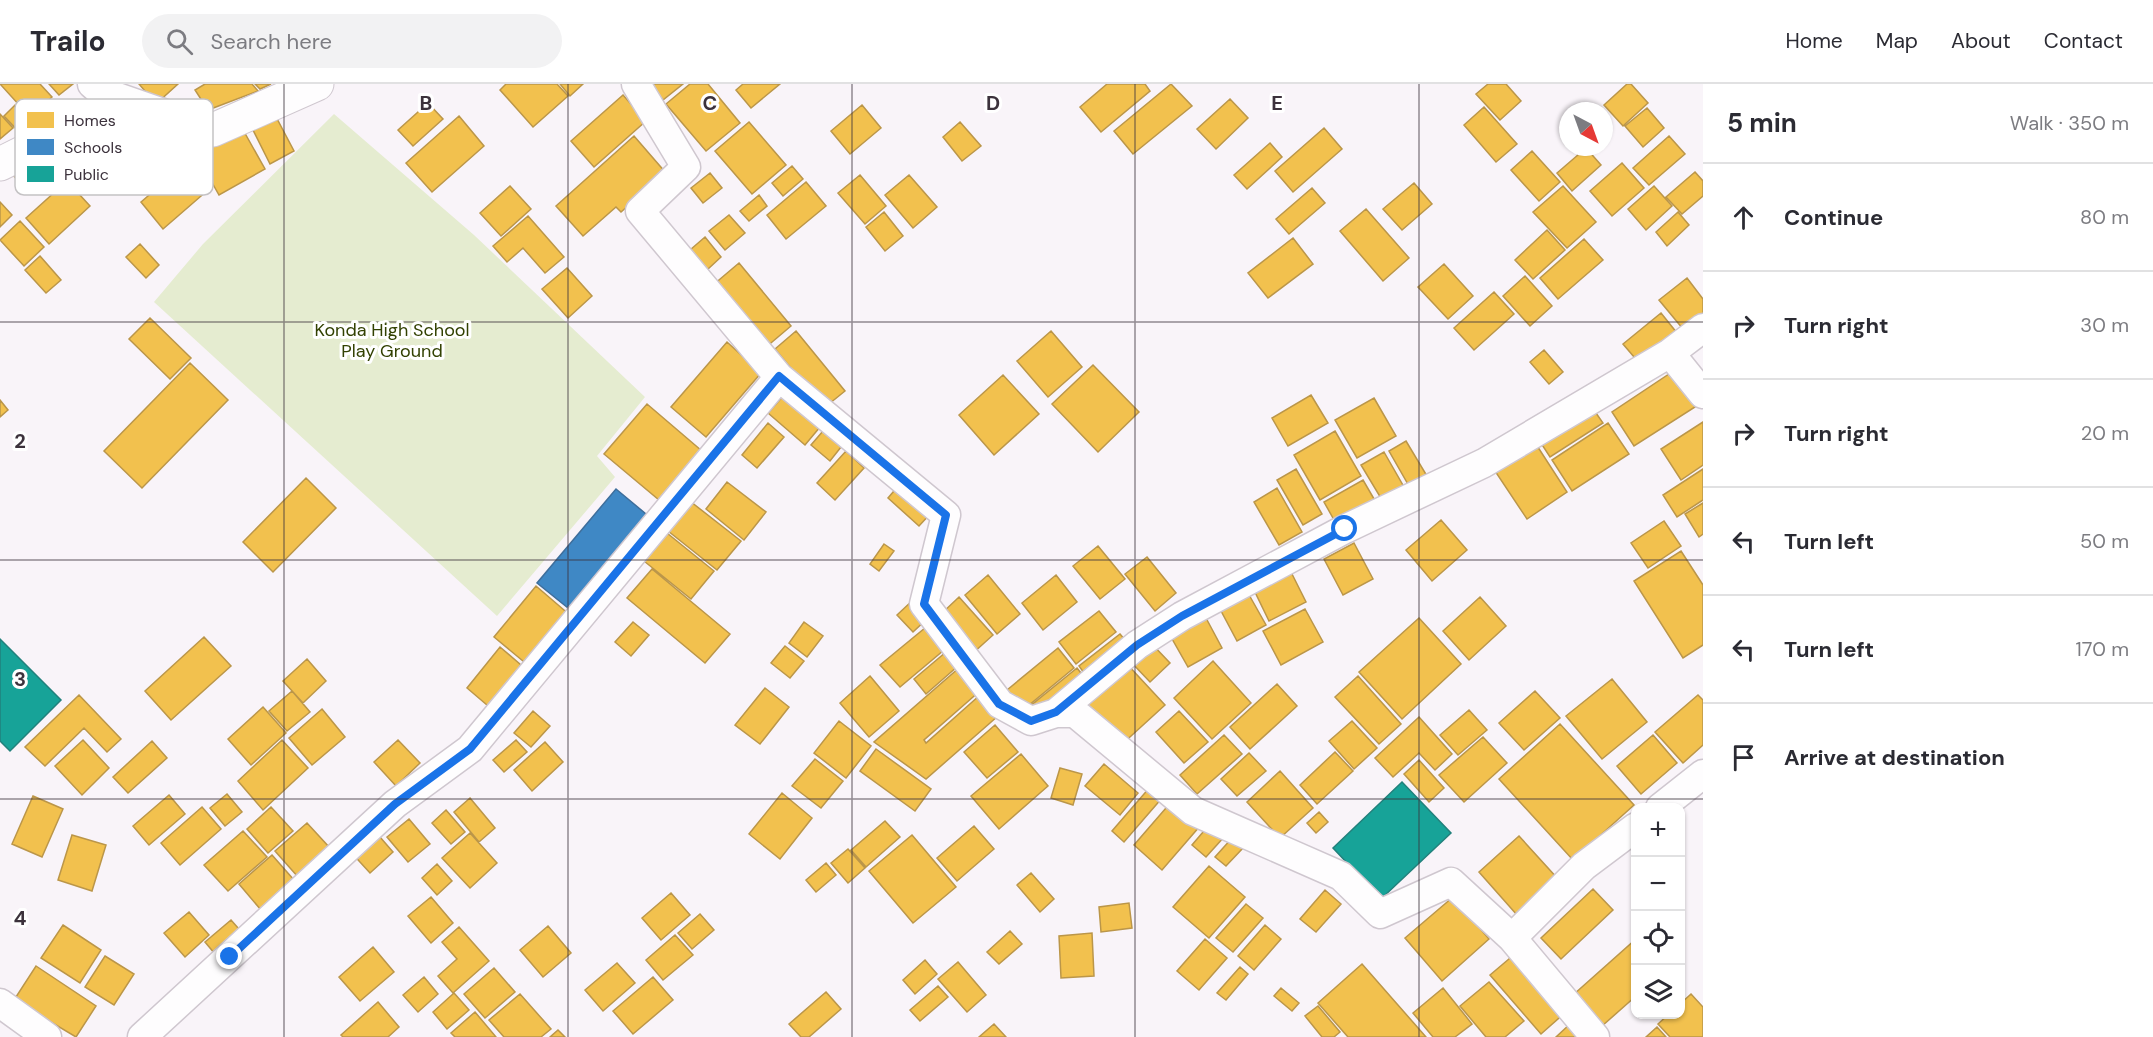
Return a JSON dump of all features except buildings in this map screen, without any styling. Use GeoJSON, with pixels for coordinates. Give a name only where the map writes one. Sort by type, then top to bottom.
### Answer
{"type":"FeatureCollection","features":[{"type":"Feature","properties":{"kind":"street"},"geometry":{"type":"LineString","coordinates":[[92,84],[100,91],[123,99]]}},
{"type":"Feature","properties":{"kind":"street"},"geometry":{"type":"LineString","coordinates":[[213,130],[317,84]]}},
{"type":"Feature","properties":{"kind":"street"},"geometry":{"type":"LineString","coordinates":[[636,84],[686,167],[640,211],[779,376],[946,515],[924,604],[999,704],[1031,721],[1056,712],[1137,645],[1182,616],[1345,529],[1484,463],[1670,353],[1703,328]]}},
{"type":"Feature","properties":{"kind":"street"},"geometry":{"type":"LineString","coordinates":[[0,164],[15,156]]}},
{"type":"Feature","properties":{"kind":"street"},"geometry":{"type":"LineString","coordinates":[[1670,353],[1703,394]]}},
{"type":"Feature","properties":{"kind":"street"},"geometry":{"type":"LineString","coordinates":[[142,1037],[395,804],[470,749],[779,376]]}},
{"type":"Feature","properties":{"kind":"street"},"geometry":{"type":"LineString","coordinates":[[1056,712],[1075,713],[1193,812],[1341,876],[1380,914],[1451,882],[1512,938],[1595,1037]]}},
{"type":"Feature","properties":{"kind":"street"},"geometry":{"type":"LineString","coordinates":[[1665,803],[1703,774]]}},
{"type":"Feature","properties":{"kind":"street"},"geometry":{"type":"LineString","coordinates":[[1512,938],[1584,866],[1631,830]]}},
{"type":"Feature","properties":{"kind":"street"},"geometry":{"type":"LineString","coordinates":[[0,1003],[47,1037]]}},
{"type":"Feature","properties":{"kind":"green space","name":"Konda High School Play Ground"},"geometry":{"type":"Polygon","coordinates":[[[334,114],[474,235],[645,397],[597,456],[615,477],[497,616],[154,302],[203,244],[334,114]]]}},
{"type":"Feature","properties":{"kind":"route"},"geometry":{"type":"LineString","coordinates":[[230,957],[395,804],[470,749],[779,376],[946,515],[924,604],[999,704],[1031,721],[1056,712],[1137,645],[1182,616],[1345,529]]}}]}
